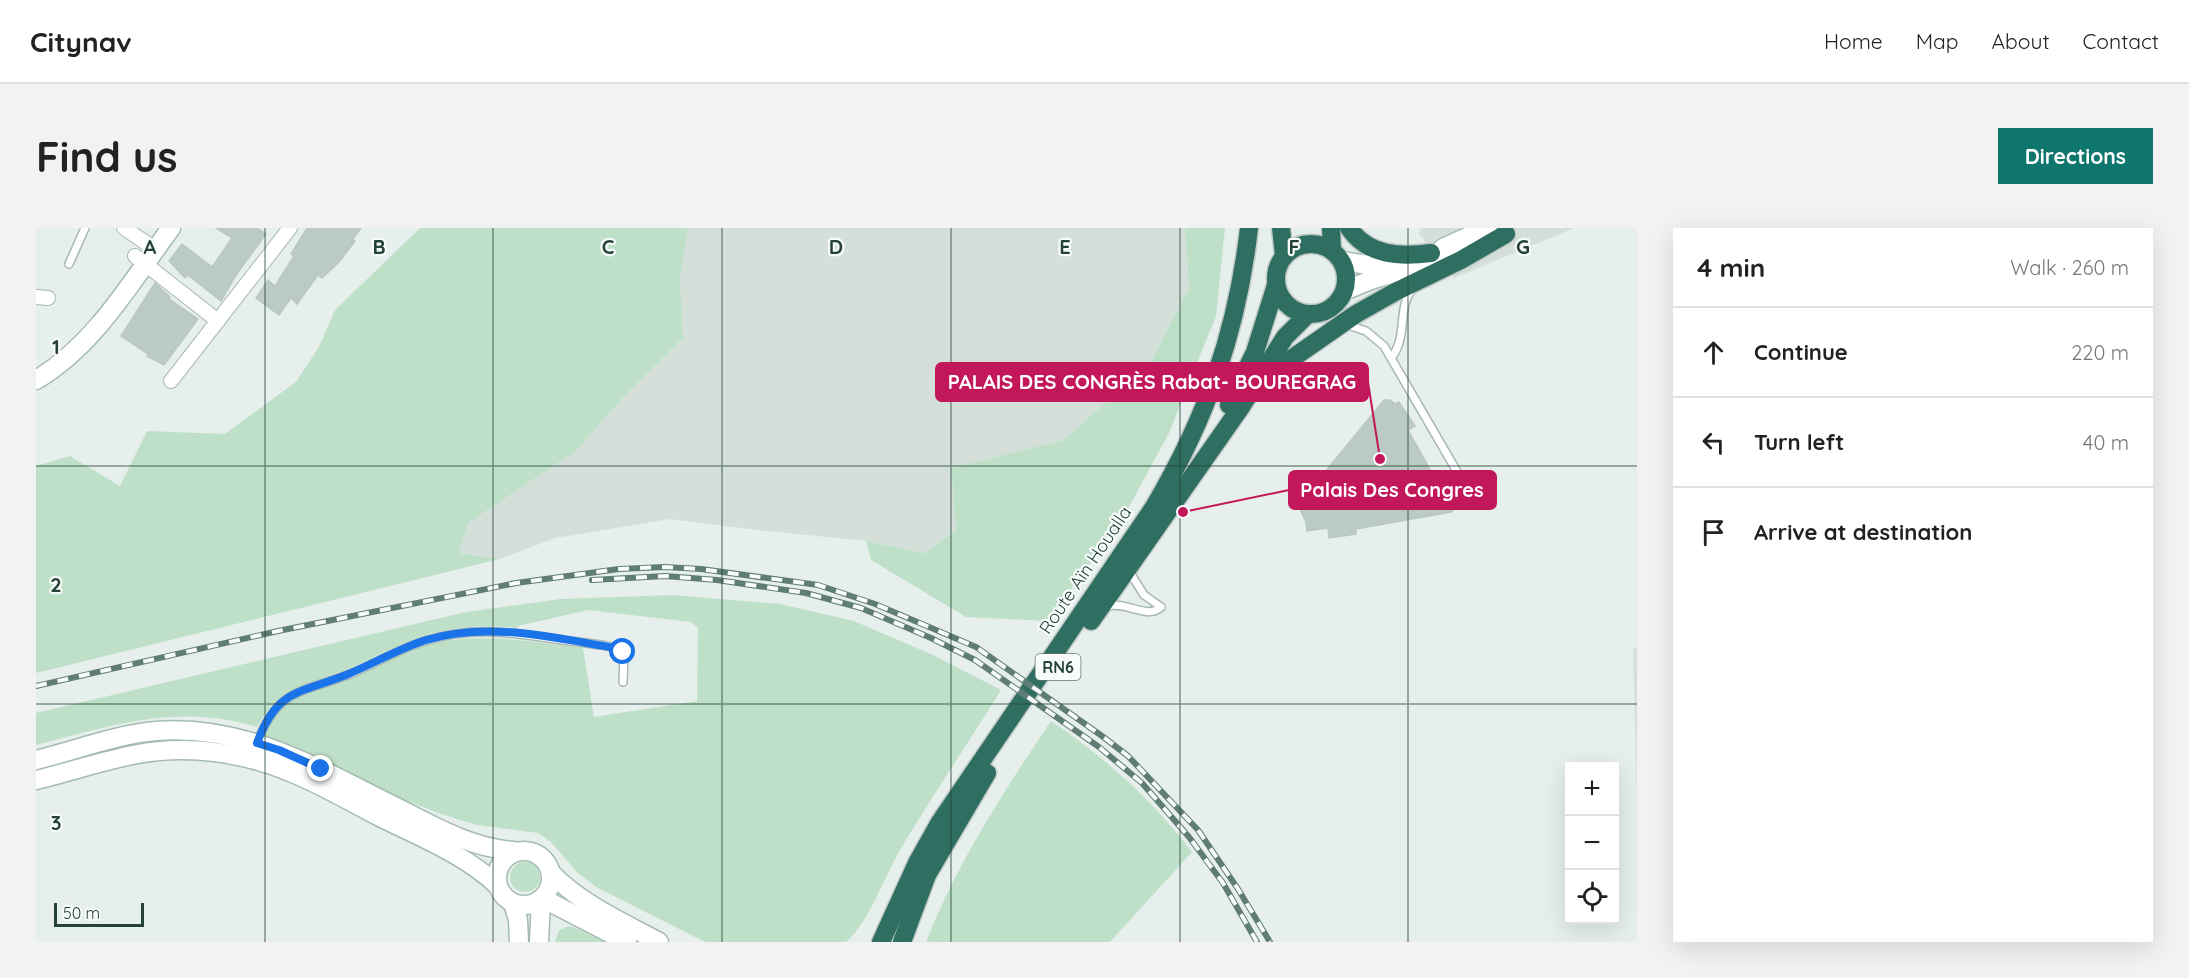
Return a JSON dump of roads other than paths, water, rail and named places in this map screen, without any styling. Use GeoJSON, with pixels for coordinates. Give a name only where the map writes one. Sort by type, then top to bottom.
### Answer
{"type":"FeatureCollection","features":[{"type":"Feature","properties":{"kind":"highway","name":"Route Aïn Houalla"},"geometry":{"type":"LineString","coordinates":[[881,942],[917,863],[940,822],[1154,507],[1184,453],[1217,374],[1240,295],[1249,228]]}},
{"type":"Feature","properties":{"kind":"highway","name":"RN6"},"geometry":{"type":"LineString","coordinates":[[1137,532],[1188,469],[1236,393],[1260,337],[1276,285],[1277,270],[1284,256],[1281,228]]}},
{"type":"Feature","properties":{"kind":"highway"},"geometry":{"type":"LineString","coordinates":[[1331,228],[1337,256],[1346,276],[1344,291]]}},
{"type":"Feature","properties":{"kind":"highway"},"geometry":{"type":"LineString","coordinates":[[1349,228],[1361,242],[1377,251],[1408,255],[1431,253]]}},
{"type":"Feature","properties":{"kind":"highway"},"geometry":{"type":"LineString","coordinates":[[1241,407],[1280,367],[1375,302],[1513,231]]}},
{"type":"Feature","properties":{"kind":"highway"},"geometry":{"type":"LineString","coordinates":[[1284,256],[1303,244],[1318,244],[1337,256]]}},
{"type":"Feature","properties":{"kind":"highway"},"geometry":{"type":"LineString","coordinates":[[1276,285],[1287,305],[1308,314]]}},
{"type":"Feature","properties":{"kind":"highway","name":"RN6"},"geometry":{"type":"LineString","coordinates":[[1308,314],[1330,309],[1344,291]]}},
{"type":"Feature","properties":{"kind":"highway","name":"Route Aïn Houalla"},"geometry":{"type":"LineString","coordinates":[[902,942],[927,875],[1013,730],[1241,407],[1285,337],[1308,314]]}},
{"type":"Feature","properties":{"kind":"highway"},"geometry":{"type":"LineString","coordinates":[[871,942],[898,903]]}},
{"type":"Feature","properties":{"kind":"street"},"geometry":{"type":"LineString","coordinates":[[124,228],[152,239]]}},
{"type":"Feature","properties":{"kind":"street"},"geometry":{"type":"LineString","coordinates":[[36,380],[66,358],[91,335],[152,239],[171,228]]}},
{"type":"Feature","properties":{"kind":"street"},"geometry":{"type":"LineString","coordinates":[[171,381],[290,228]]}},
{"type":"Feature","properties":{"kind":"street"},"geometry":{"type":"LineString","coordinates":[[1337,256],[1368,265],[1381,265],[1431,253],[1487,228]]}},
{"type":"Feature","properties":{"kind":"street"},"geometry":{"type":"LineString","coordinates":[[1344,291],[1371,280],[1442,259],[1513,231]]}},
{"type":"Feature","properties":{"kind":"street"},"geometry":{"type":"LineString","coordinates":[[140,260],[218,321]]}},
{"type":"Feature","properties":{"kind":"street"},"geometry":{"type":"LineString","coordinates":[[36,367],[78,332],[140,260]]}},
{"type":"Feature","properties":{"kind":"street"},"geometry":{"type":"LineString","coordinates":[[36,760],[118,738],[155,731],[202,733],[257,743],[321,769],[465,841],[497,850],[533,852],[542,857],[551,873],[564,886],[589,904],[659,942]]}},
{"type":"Feature","properties":{"kind":"street"},"geometry":{"type":"LineString","coordinates":[[36,780],[136,754],[153,752],[208,751],[248,758],[288,771],[327,789],[465,860],[497,885],[513,903],[532,904],[541,898],[548,891],[551,873]]}},
{"type":"Feature","properties":{"kind":"street"},"geometry":{"type":"LineString","coordinates":[[497,885],[496,877],[499,867],[505,858],[514,852]]}},
{"type":"Feature","properties":{"kind":"street"},"geometry":{"type":"LineString","coordinates":[[539,942],[541,898]]}},
{"type":"Feature","properties":{"kind":"street"},"geometry":{"type":"LineString","coordinates":[[541,898],[627,942]]}},
{"type":"Feature","properties":{"kind":"street"},"geometry":{"type":"LineString","coordinates":[[513,903],[518,920],[519,942]]}},
{"type":"Feature","properties":{"kind":"lane"},"geometry":{"type":"LineString","coordinates":[[69,264],[85,228]]}},
{"type":"Feature","properties":{"kind":"lane"},"geometry":{"type":"LineString","coordinates":[[1392,357],[1401,339],[1409,293],[1420,280]]}},
{"type":"Feature","properties":{"kind":"lane"},"geometry":{"type":"LineString","coordinates":[[1343,323],[1376,337],[1392,357],[1470,494]]}},
{"type":"Feature","properties":{"kind":"lane"},"geometry":{"type":"LineString","coordinates":[[1101,607],[1124,605],[1150,613],[1161,608],[1144,595],[1128,569]]}},
{"type":"Feature","properties":{"kind":"lane"},"geometry":{"type":"LineString","coordinates":[[257,743],[267,718],[288,697],[355,672],[407,647],[455,633],[478,630],[506,631],[618,648],[624,654],[623,682]]}},
{"type":"Feature","properties":{"kind":"railway"},"geometry":{"type":"LineString","coordinates":[[36,686],[278,631],[516,583],[619,569],[665,567],[701,569],[818,585],[875,604],[976,647],[1128,756],[1198,830],[1270,942]]}},
{"type":"Feature","properties":{"kind":"railway"},"geometry":{"type":"LineString","coordinates":[[592,580],[665,576],[717,580],[806,593],[861,608],[975,660],[1099,747],[1142,783],[1189,837],[1223,883],[1257,942]]}},
{"type":"Feature","properties":{"kind":"place","name":"PALAIS DES CONGRÈS Rabat- BOUREGRAG"},"geometry":{"type":"Point","coordinates":[1380,459]}},
{"type":"Feature","properties":{"kind":"place","name":"Palais Des Congres"},"geometry":{"type":"Point","coordinates":[1183,512]}}]}
